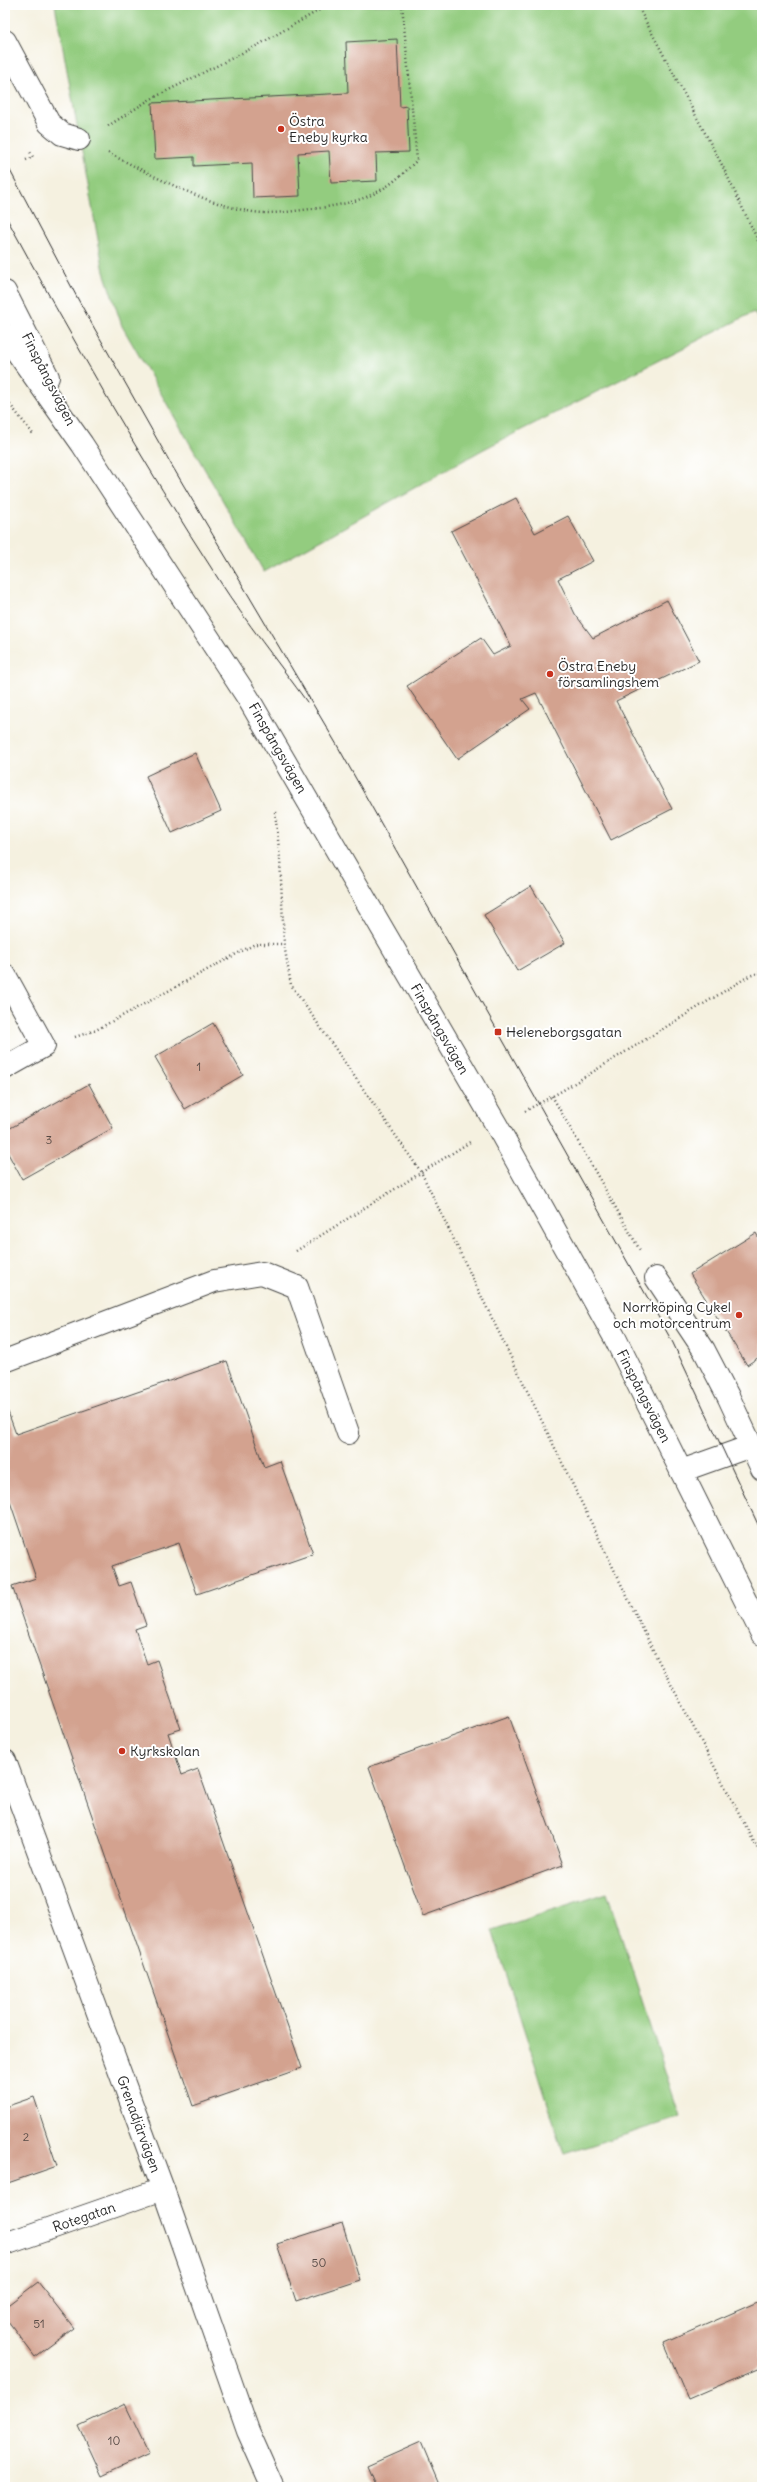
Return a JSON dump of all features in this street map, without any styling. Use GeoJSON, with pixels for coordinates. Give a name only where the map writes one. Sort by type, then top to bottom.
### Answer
{"type":"FeatureCollection","features":[{"type":"Feature","properties":{"kind":"main road"},"geometry":{"type":"LineString","coordinates":[[5,41],[49,123],[62,134],[79,139]]}},
{"type":"Feature","properties":{"kind":"main road","name":"Finspångsvägen"},"geometry":{"type":"LineString","coordinates":[[5,292],[82,444]]}},
{"type":"Feature","properties":{"kind":"main road","name":"Finspångsvägen"},"geometry":{"type":"LineString","coordinates":[[5,335],[82,444],[248,698],[497,1126],[615,1338],[682,1470],[762,1634]]}},
{"type":"Feature","properties":{"kind":"main road"},"geometry":{"type":"LineString","coordinates":[[5,975],[44,1046],[5,1068]]}},
{"type":"Feature","properties":{"kind":"main road"},"geometry":{"type":"LineString","coordinates":[[5,1361],[214,1281],[262,1273],[297,1287],[348,1433]]}},
{"type":"Feature","properties":{"kind":"main road"},"geometry":{"type":"LineString","coordinates":[[656,1278],[704,1350],[762,1469]]}},
{"type":"Feature","properties":{"kind":"main road"},"geometry":{"type":"LineString","coordinates":[[682,1470],[751,1446]]}},
{"type":"Feature","properties":{"kind":"main road","name":"Grenadjärvägen"},"geometry":{"type":"LineString","coordinates":[[5,1761],[163,2189],[248,2431],[274,2487]]}},
{"type":"Feature","properties":{"kind":"main road","name":"Rotegatan"},"geometry":{"type":"LineString","coordinates":[[5,2244],[163,2189]]}},
{"type":"Feature","properties":{"kind":"path"},"geometry":{"type":"LineString","coordinates":[[33,157],[79,139],[118,120],[149,100],[260,44],[328,5]]}},
{"type":"Feature","properties":{"kind":"path"},"geometry":{"type":"LineString","coordinates":[[79,139],[148,174],[189,192],[225,205],[255,212],[291,212],[369,198],[396,181],[417,160],[402,5]]}},
{"type":"Feature","properties":{"kind":"path"},"geometry":{"type":"LineString","coordinates":[[637,5],[722,165],[762,249]]}},
{"type":"Feature","properties":{"kind":"path"},"geometry":{"type":"LineString","coordinates":[[5,398],[34,436]]}},
{"type":"Feature","properties":{"kind":"path"},"geometry":{"type":"LineString","coordinates":[[272,806],[276,813],[280,858],[284,944],[291,984],[421,1172],[654,1652],[762,1857]]}},
{"type":"Feature","properties":{"kind":"path"},"geometry":{"type":"LineString","coordinates":[[44,1046],[96,1030],[255,944],[284,944]]}},
{"type":"Feature","properties":{"kind":"path"},"geometry":{"type":"LineString","coordinates":[[656,1278],[552,1096],[749,976],[762,972]]}},
{"type":"Feature","properties":{"kind":"path"},"geometry":{"type":"LineString","coordinates":[[262,1273],[421,1172]]}},
{"type":"Feature","properties":{"kind":"green space"},"geometry":{"type":"Polygon","coordinates":[[[55,5],[762,5],[762,327],[754,312],[484,449],[264,572],[122,326],[104,272],[55,5]]]}},
{"type":"Feature","properties":{"kind":"green space"},"geometry":{"type":"Polygon","coordinates":[[[607,1893],[680,2117],[564,2154],[492,1930],[607,1893]]]}},
{"type":"Feature","properties":{"kind":"building","name":"Östra Eneby kyrka"},"geometry":{"type":"Polygon","coordinates":[[[397,39],[400,107],[407,106],[409,152],[376,153],[377,181],[331,183],[329,151],[298,153],[300,196],[253,198],[252,163],[194,166],[194,157],[155,159],[152,103],[348,93],[346,42],[397,39]]]}},
{"type":"Feature","properties":{"kind":"building","name":"Östra Eneby församlingshem"},"geometry":{"type":"Polygon","coordinates":[[[516,498],[535,533],[568,516],[593,561],[558,579],[575,614],[593,638],[667,600],[699,661],[616,701],[672,809],[611,840],[536,693],[522,699],[530,709],[457,759],[407,686],[481,638],[493,655],[511,646],[451,531],[516,498]]]}},
{"type":"Feature","properties":{"kind":"building"},"geometry":{"type":"Polygon","coordinates":[[[195,753],[221,811],[172,833],[146,776],[195,753]]]}},
{"type":"Feature","properties":{"kind":"building"},"geometry":{"type":"Polygon","coordinates":[[[531,886],[565,943],[517,971],[484,915],[531,886]]]}},
{"type":"Feature","properties":{"kind":"building"},"geometry":{"type":"Polygon","coordinates":[[[213,1023],[243,1075],[185,1109],[155,1057],[213,1023]]]}},
{"type":"Feature","properties":{"kind":"building"},"geometry":{"type":"Polygon","coordinates":[[[89,1084],[113,1128],[22,1179],[5,1148],[5,1131],[89,1084]]]}},
{"type":"Feature","properties":{"kind":"building","name":"Norrköping Cykel och motorcentrum"},"geometry":{"type":"Polygon","coordinates":[[[756,1233],[762,1244],[762,1355],[747,1365],[690,1274],[756,1233]]]}},
{"type":"Feature","properties":{"kind":"building","name":"Kyrkskolan"},"geometry":{"type":"Polygon","coordinates":[[[227,1361],[264,1467],[280,1461],[313,1554],[197,1594],[179,1543],[112,1566],[119,1586],[131,1582],[146,1625],[135,1629],[147,1664],[157,1660],[181,1729],[168,1733],[182,1775],[198,1769],[302,2068],[193,2106],[12,1586],[36,1578],[5,1487],[5,1413],[8,1412],[16,1434],[227,1361]]]}},
{"type":"Feature","properties":{"kind":"building"},"geometry":{"type":"Polygon","coordinates":[[[509,1716],[563,1865],[423,1916],[369,1767],[509,1716]]]}},
{"type":"Feature","properties":{"kind":"building"},"geometry":{"type":"Polygon","coordinates":[[[34,2097],[57,2166],[5,2184],[5,2107],[34,2097]]]}},
{"type":"Feature","properties":{"kind":"building"},"geometry":{"type":"Polygon","coordinates":[[[342,2223],[360,2280],[296,2301],[277,2244],[342,2223]]]}},
{"type":"Feature","properties":{"kind":"building"},"geometry":{"type":"Polygon","coordinates":[[[38,2282],[74,2328],[35,2357],[5,2317],[5,2307],[38,2282]]]}},
{"type":"Feature","properties":{"kind":"building"},"geometry":{"type":"Polygon","coordinates":[[[762,2300],[762,2367],[688,2399],[664,2343],[762,2300]]]}},
{"type":"Feature","properties":{"kind":"building"},"geometry":{"type":"Polygon","coordinates":[[[125,2404],[149,2454],[102,2476],[79,2426],[125,2404]]]}},
{"type":"Feature","properties":{"kind":"building"},"geometry":{"type":"Polygon","coordinates":[[[421,2442],[440,2487],[376,2487],[367,2466],[421,2442]]]}},
{"type":"Feature","properties":{"kind":"tram line"},"geometry":{"type":"LineString","coordinates":[[5,161],[79,301],[171,464],[337,745],[673,1343],[762,1533]]}},
{"type":"Feature","properties":{"kind":"tram line"},"geometry":{"type":"LineString","coordinates":[[5,215],[82,354],[162,490],[229,596],[307,702]]}},
{"type":"Feature","properties":{"kind":"place","name":"Östra Eneby kyrka"},"geometry":{"type":"Point","coordinates":[281,129]}},
{"type":"Feature","properties":{"kind":"place","name":"Östra Eneby församlingshem"},"geometry":{"type":"Point","coordinates":[550,674]}},
{"type":"Feature","properties":{"kind":"place","name":"Heleneborgsgatan"},"geometry":{"type":"Point","coordinates":[498,1032]}},
{"type":"Feature","properties":{"kind":"place","name":"Norrköping Cykel och motorcentrum"},"geometry":{"type":"Point","coordinates":[739,1315]}},
{"type":"Feature","properties":{"kind":"place","name":"Kyrkskolan"},"geometry":{"type":"Point","coordinates":[122,1751]}}]}
